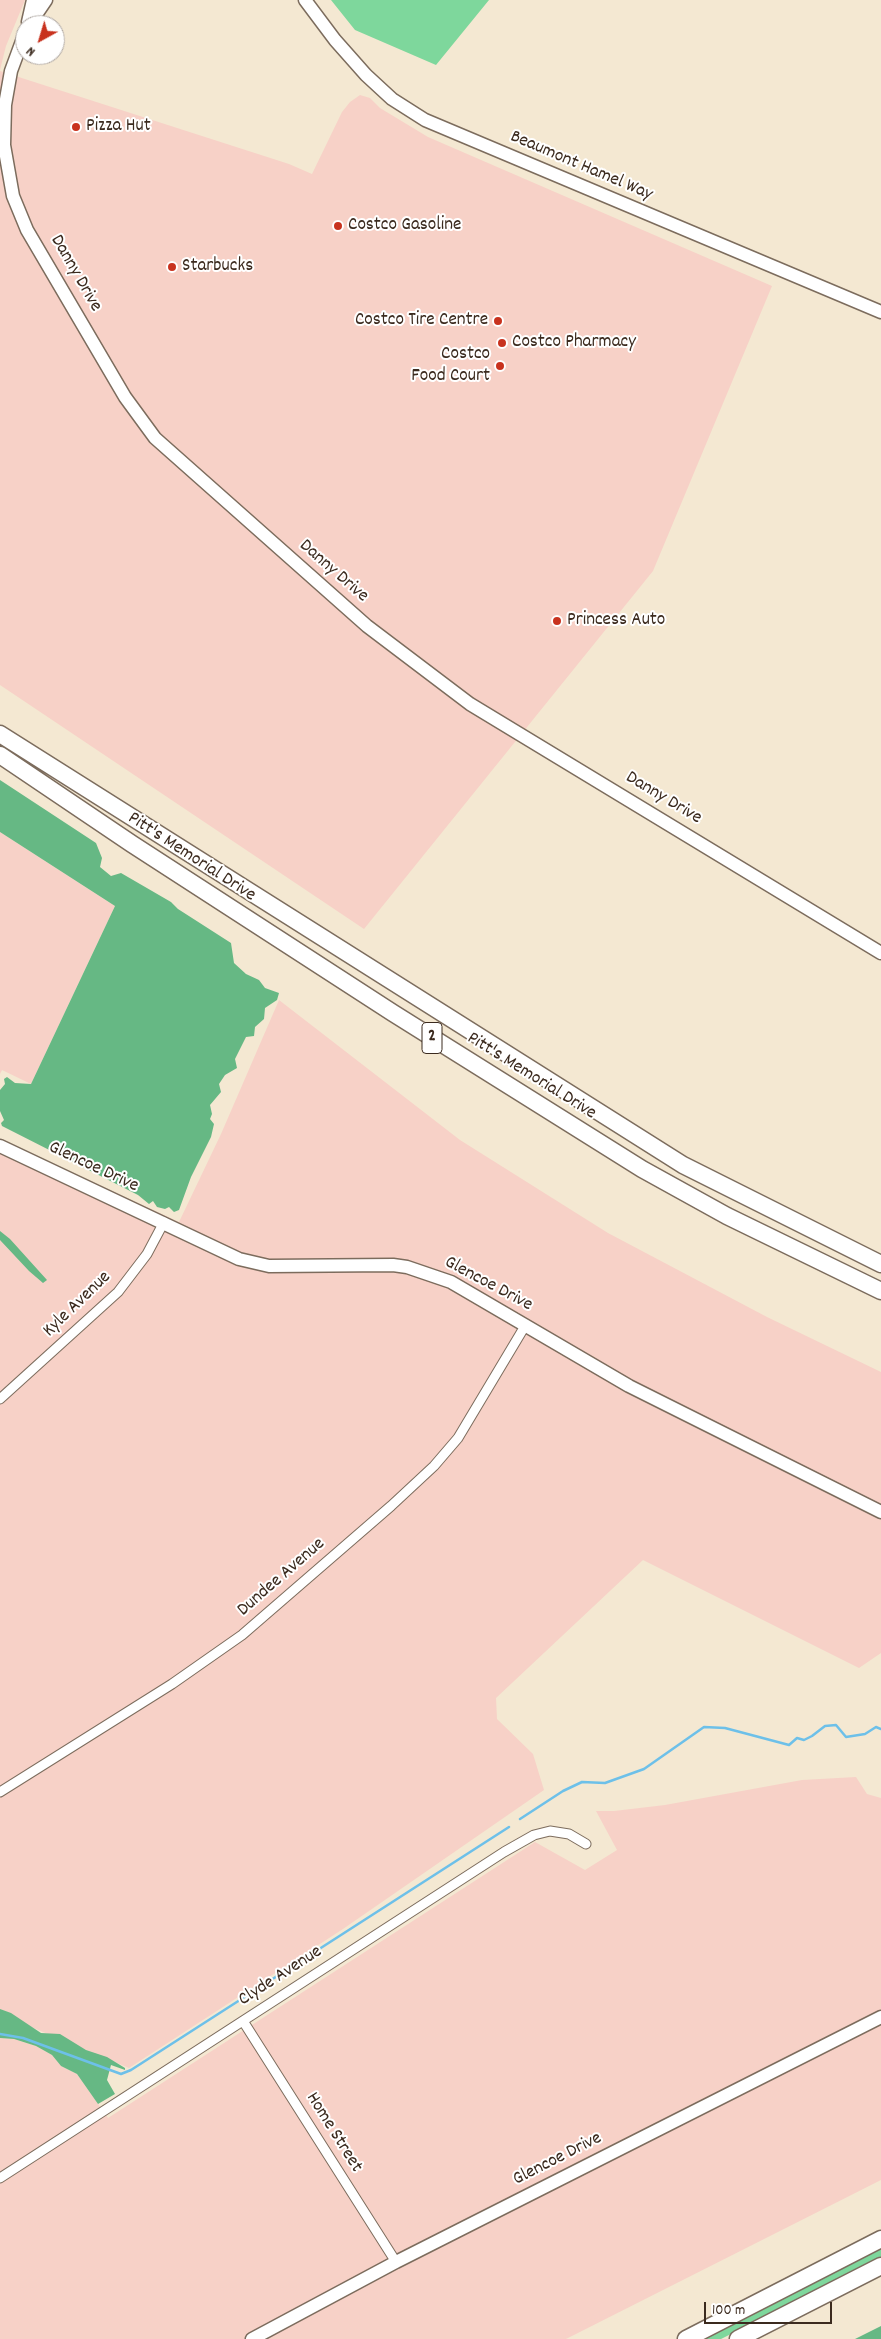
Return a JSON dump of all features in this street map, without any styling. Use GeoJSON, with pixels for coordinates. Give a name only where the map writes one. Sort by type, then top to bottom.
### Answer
{"type":"FeatureCollection","features":[{"type":"Feature","properties":{"kind":"highway","name":"Pitt's Memorial Drive"},"geometry":{"type":"LineString","coordinates":[[0,734],[683,1165],[881,1264]]}},
{"type":"Feature","properties":{"kind":"highway","name":"Pitt's Memorial Drive"},"geometry":{"type":"LineString","coordinates":[[0,755],[132,844],[367,997],[642,1170],[727,1216],[881,1291]]}},
{"type":"Feature","properties":{"kind":"highway"},"geometry":{"type":"LineString","coordinates":[[686,2339],[881,2239]]}},
{"type":"Feature","properties":{"kind":"highway"},"geometry":{"type":"LineString","coordinates":[[738,2339],[881,2266]]}},
{"type":"Feature","properties":{"kind":"highway"},"geometry":{"type":"LineString","coordinates":[[854,2280],[881,2272]]}},
{"type":"Feature","properties":{"kind":"street"},"geometry":{"type":"LineString","coordinates":[[30,15],[33,0]]}},
{"type":"Feature","properties":{"kind":"street"},"geometry":{"type":"LineString","coordinates":[[35,15],[46,0]]}},
{"type":"Feature","properties":{"kind":"street","name":"Beaumont Hamel Way"},"geometry":{"type":"LineString","coordinates":[[305,0],[335,40],[366,75],[392,98],[425,120],[881,312]]}},
{"type":"Feature","properties":{"kind":"street","name":"Danny Drive"},"geometry":{"type":"LineString","coordinates":[[15,58],[10,71],[5,106],[6,158],[15,202],[32,238],[125,397],[155,438],[367,626],[470,704],[881,952]]}},
{"type":"Feature","properties":{"kind":"street","name":"Glencoe Drive"},"geometry":{"type":"LineString","coordinates":[[0,1146],[164,1222],[216,1249],[255,1264],[278,1266],[393,1265],[406,1267],[451,1282],[629,1386],[881,1512]]}},
{"type":"Feature","properties":{"kind":"street","name":"Kyle Avenue"},"geometry":{"type":"LineString","coordinates":[[0,1399],[118,1292],[146,1254],[164,1222]]}},
{"type":"Feature","properties":{"kind":"street","name":"Dundee Avenue"},"geometry":{"type":"LineString","coordinates":[[0,1792],[172,1684],[242,1635],[303,1580],[391,1506],[434,1466],[458,1438],[525,1326]]}},
{"type":"Feature","properties":{"kind":"street","name":"Clyde Avenue"},"geometry":{"type":"LineString","coordinates":[[0,2178],[465,1875],[529,1838],[544,1832],[557,1831],[569,1834],[586,1844]]}},
{"type":"Feature","properties":{"kind":"street","name":"Glencoe Drive"},"geometry":{"type":"LineString","coordinates":[[252,2339],[396,2262],[881,2017]]}},
{"type":"Feature","properties":{"kind":"street","name":"Home Street"},"geometry":{"type":"LineString","coordinates":[[243,2021],[396,2262]]}},
{"type":"Feature","properties":{"kind":"shaded area"},"geometry":{"type":"Polygon","coordinates":[[[0,0],[25,0],[19,15],[15,15],[15,24],[6,46],[0,70],[0,0]]]}},
{"type":"Feature","properties":{"kind":"shaded area"},"geometry":{"type":"Polygon","coordinates":[[[0,71],[289,164],[312,174],[342,112],[350,102],[360,95],[370,98],[380,108],[428,137],[772,286],[653,571],[364,929],[0,685],[0,71]]]}},
{"type":"Feature","properties":{"kind":"shaded area"},"geometry":{"type":"Polygon","coordinates":[[[0,832],[115,906],[31,1084],[2,1070],[0,1074],[0,832]]]}},
{"type":"Feature","properties":{"kind":"shaded area"},"geometry":{"type":"Polygon","coordinates":[[[279,1000],[460,1140],[608,1233],[767,1317],[881,1372],[881,1653],[859,1668],[643,1560],[496,1698],[497,1719],[533,1754],[544,1790],[343,1929],[129,2068],[0,2014],[0,1139],[179,1222],[221,1134],[279,1000]]]}},
{"type":"Feature","properties":{"kind":"shaded area"},"geometry":{"type":"Polygon","coordinates":[[[856,1777],[867,1794],[881,1798],[881,2180],[566,2339],[0,2339],[0,2038],[14,2039],[36,2046],[52,2055],[61,2066],[77,2074],[108,2118],[535,1842],[585,1870],[617,1850],[596,1811],[614,1811],[665,1805],[802,1780],[856,1777]]]}},
{"type":"Feature","properties":{"kind":"green space"},"geometry":{"type":"Polygon","coordinates":[[[331,0],[489,0],[436,65],[355,30],[331,0]]]}},
{"type":"Feature","properties":{"kind":"green space"},"geometry":{"type":"Polygon","coordinates":[[[0,780],[96,843],[102,858],[100,867],[111,876],[121,873],[171,902],[178,909],[231,943],[234,963],[246,974],[259,980],[265,988],[279,993],[277,1000],[265,1008],[264,1019],[255,1027],[254,1036],[246,1037],[235,1059],[237,1068],[225,1075],[219,1084],[221,1092],[210,1105],[212,1114],[210,1119],[214,1124],[211,1137],[191,1177],[179,1210],[174,1212],[169,1207],[165,1209],[157,1207],[153,1201],[149,1204],[138,1195],[2,1126],[1,1123],[4,1120],[0,1111],[0,1090],[5,1084],[4,1079],[7,1077],[15,1083],[31,1084],[115,906],[0,832],[0,780]]]}},
{"type":"Feature","properties":{"kind":"green space"},"geometry":{"type":"Polygon","coordinates":[[[0,1231],[10,1239],[47,1280],[43,1283],[29,1271],[0,1240],[0,1231]]]}},
{"type":"Feature","properties":{"kind":"green space"},"geometry":{"type":"Polygon","coordinates":[[[0,2009],[11,2013],[41,2033],[60,2034],[86,2050],[107,2057],[125,2068],[125,2070],[111,2065],[107,2080],[115,2094],[98,2104],[77,2074],[61,2066],[52,2055],[36,2046],[14,2039],[0,2038],[0,2009]]]}},
{"type":"Feature","properties":{"kind":"green space"},"geometry":{"type":"Polygon","coordinates":[[[881,2248],[881,2257],[767,2316],[721,2339],[703,2339],[881,2248]]]}},
{"type":"Feature","properties":{"kind":"green space"},"geometry":{"type":"Polygon","coordinates":[[[881,2326],[881,2339],[855,2339],[881,2326]]]}},
{"type":"Feature","properties":{"kind":"waterway"},"geometry":{"type":"LineString","coordinates":[[520,1819],[563,1791],[582,1782],[605,1783],[644,1769],[704,1727],[725,1728],[789,1745],[797,1738],[804,1740],[812,1736],[825,1726],[836,1725],[846,1737],[865,1734],[876,1727],[881,1729]]}},
{"type":"Feature","properties":{"kind":"waterway"},"geometry":{"type":"LineString","coordinates":[[0,2034],[23,2038],[121,2074],[131,2070],[509,1827]]}},
{"type":"Feature","properties":{"kind":"place","name":"Pizza Hut"},"geometry":{"type":"Point","coordinates":[76,127]}},
{"type":"Feature","properties":{"kind":"place","name":"Costco Gasoline"},"geometry":{"type":"Point","coordinates":[338,226]}},
{"type":"Feature","properties":{"kind":"place","name":"Starbucks"},"geometry":{"type":"Point","coordinates":[172,267]}},
{"type":"Feature","properties":{"kind":"place","name":"Costco Tire Centre"},"geometry":{"type":"Point","coordinates":[498,321]}},
{"type":"Feature","properties":{"kind":"place","name":"Costco Pharmacy"},"geometry":{"type":"Point","coordinates":[502,343]}},
{"type":"Feature","properties":{"kind":"place","name":"Costco Food Court"},"geometry":{"type":"Point","coordinates":[500,366]}},
{"type":"Feature","properties":{"kind":"place","name":"Princess Auto"},"geometry":{"type":"Point","coordinates":[557,621]}}]}
